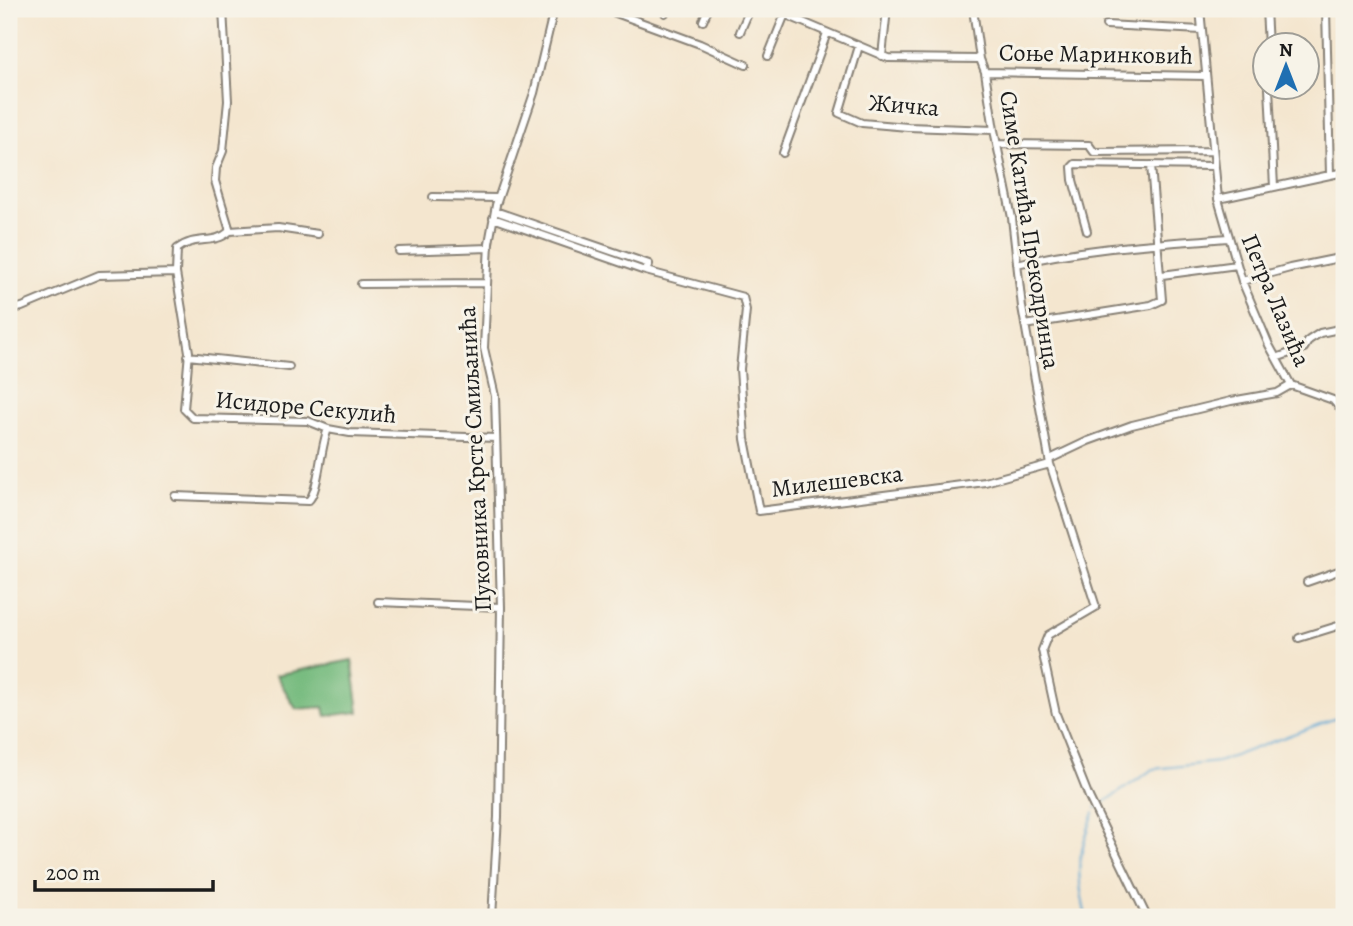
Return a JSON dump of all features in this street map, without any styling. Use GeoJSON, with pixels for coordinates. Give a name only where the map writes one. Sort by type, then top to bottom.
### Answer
{"type":"FeatureCollection","features":[{"type":"Feature","properties":{"kind":"street"},"geometry":{"type":"LineString","coordinates":[[223,9],[228,101],[223,151],[216,168],[215,181],[230,231],[278,228],[318,234]]}},
{"type":"Feature","properties":{"kind":"street","name":"Пуковника Крсте Смиљанића"},"geometry":{"type":"LineString","coordinates":[[492,917],[498,817],[501,607],[494,384],[484,348],[489,248],[498,198],[534,93],[554,9]]}},
{"type":"Feature","properties":{"kind":"street"},"geometry":{"type":"LineString","coordinates":[[605,9],[699,44],[746,65]]}},
{"type":"Feature","properties":{"kind":"street"},"geometry":{"type":"LineString","coordinates":[[703,22],[708,9]]}},
{"type":"Feature","properties":{"kind":"street"},"geometry":{"type":"LineString","coordinates":[[740,32],[750,9]]}},
{"type":"Feature","properties":{"kind":"street"},"geometry":{"type":"LineString","coordinates":[[772,9],[888,58],[980,59]]}},
{"type":"Feature","properties":{"kind":"street"},"geometry":{"type":"LineString","coordinates":[[882,55],[887,9]]}},
{"type":"Feature","properties":{"kind":"street","name":"Симе Катића Прекодринца"},"geometry":{"type":"LineString","coordinates":[[973,9],[980,59],[985,72],[1012,218],[1025,325],[1050,461],[1096,607],[1048,635],[1042,650],[1056,714],[1070,750],[1089,797],[1147,917]]}},
{"type":"Feature","properties":{"kind":"street","name":"Петра Лазића"},"geometry":{"type":"LineString","coordinates":[[1200,9],[1218,200],[1242,281],[1291,385],[1333,400],[1343,410]]}},
{"type":"Feature","properties":{"kind":"street"},"geometry":{"type":"LineString","coordinates":[[1266,9],[1267,32]]}},
{"type":"Feature","properties":{"kind":"street"},"geometry":{"type":"LineString","coordinates":[[1326,9],[1330,175]]}},
{"type":"Feature","properties":{"kind":"street"},"geometry":{"type":"LineString","coordinates":[[768,56],[785,14]]}},
{"type":"Feature","properties":{"kind":"street"},"geometry":{"type":"LineString","coordinates":[[1106,25],[1201,30]]}},
{"type":"Feature","properties":{"kind":"street"},"geometry":{"type":"LineString","coordinates":[[783,153],[827,33]]}},
{"type":"Feature","properties":{"kind":"street","name":"Жичка"},"geometry":{"type":"LineString","coordinates":[[859,46],[839,113],[862,123],[994,130]]}},
{"type":"Feature","properties":{"kind":"street","name":"Соње Маринковић"},"geometry":{"type":"LineString","coordinates":[[985,72],[1206,76]]}},
{"type":"Feature","properties":{"kind":"street"},"geometry":{"type":"LineString","coordinates":[[1270,102],[1274,187]]}},
{"type":"Feature","properties":{"kind":"street"},"geometry":{"type":"LineString","coordinates":[[997,144],[1089,145],[1094,152],[1212,151]]}},
{"type":"Feature","properties":{"kind":"street"},"geometry":{"type":"LineString","coordinates":[[1087,231],[1073,180],[1072,167],[1075,164],[1213,166]]}},
{"type":"Feature","properties":{"kind":"street"},"geometry":{"type":"LineString","coordinates":[[1025,325],[1157,303],[1164,297],[1156,244],[1151,165]]}},
{"type":"Feature","properties":{"kind":"street"},"geometry":{"type":"LineString","coordinates":[[1218,200],[1344,172]]}},
{"type":"Feature","properties":{"kind":"street"},"geometry":{"type":"LineString","coordinates":[[433,197],[498,198]]}},
{"type":"Feature","properties":{"kind":"street","name":"Милешевска"},"geometry":{"type":"LineString","coordinates":[[494,215],[649,264],[646,271],[743,297],[747,310],[740,369],[745,439],[759,511],[985,482],[1050,461]]}},
{"type":"Feature","properties":{"kind":"street","name":"Исидоре Секулић"},"geometry":{"type":"LineString","coordinates":[[230,231],[222,238],[188,241],[177,249],[176,274],[188,356],[184,409],[193,418],[308,421],[349,433],[496,438]]}},
{"type":"Feature","properties":{"kind":"street"},"geometry":{"type":"LineString","coordinates":[[1017,264],[1049,256],[1228,237]]}},
{"type":"Feature","properties":{"kind":"street"},"geometry":{"type":"LineString","coordinates":[[399,251],[489,248]]}},
{"type":"Feature","properties":{"kind":"street"},"geometry":{"type":"LineString","coordinates":[[1242,281],[1344,257]]}},
{"type":"Feature","properties":{"kind":"street"},"geometry":{"type":"LineString","coordinates":[[1162,275],[1237,265]]}},
{"type":"Feature","properties":{"kind":"street"},"geometry":{"type":"LineString","coordinates":[[9,310],[99,275],[176,274]]}},
{"type":"Feature","properties":{"kind":"street"},"geometry":{"type":"LineString","coordinates":[[362,284],[487,283]]}},
{"type":"Feature","properties":{"kind":"street"},"geometry":{"type":"LineString","coordinates":[[1276,358],[1304,348],[1309,340],[1320,334],[1344,328]]}},
{"type":"Feature","properties":{"kind":"street"},"geometry":{"type":"LineString","coordinates":[[188,356],[289,367]]}},
{"type":"Feature","properties":{"kind":"street"},"geometry":{"type":"LineString","coordinates":[[1050,461],[1088,441],[1132,425],[1231,401],[1277,393],[1291,385]]}},
{"type":"Feature","properties":{"kind":"street"},"geometry":{"type":"LineString","coordinates":[[175,496],[308,501],[315,492],[320,453],[328,429]]}},
{"type":"Feature","properties":{"kind":"street"},"geometry":{"type":"LineString","coordinates":[[1307,582],[1344,569]]}},
{"type":"Feature","properties":{"kind":"street"},"geometry":{"type":"LineString","coordinates":[[378,602],[501,607]]}},
{"type":"Feature","properties":{"kind":"street"},"geometry":{"type":"LineString","coordinates":[[1299,638],[1344,624]]}},
{"type":"Feature","properties":{"kind":"green space"},"geometry":{"type":"Polygon","coordinates":[[[352,660],[359,712],[326,716],[324,707],[296,709],[276,675],[352,660]]]}},
{"type":"Feature","properties":{"kind":"waterway"},"geometry":{"type":"LineString","coordinates":[[1096,808],[1153,769],[1218,762],[1344,715]]}},
{"type":"Feature","properties":{"kind":"waterway"},"geometry":{"type":"LineString","coordinates":[[1086,917],[1079,876],[1081,854],[1094,813]]}}]}
